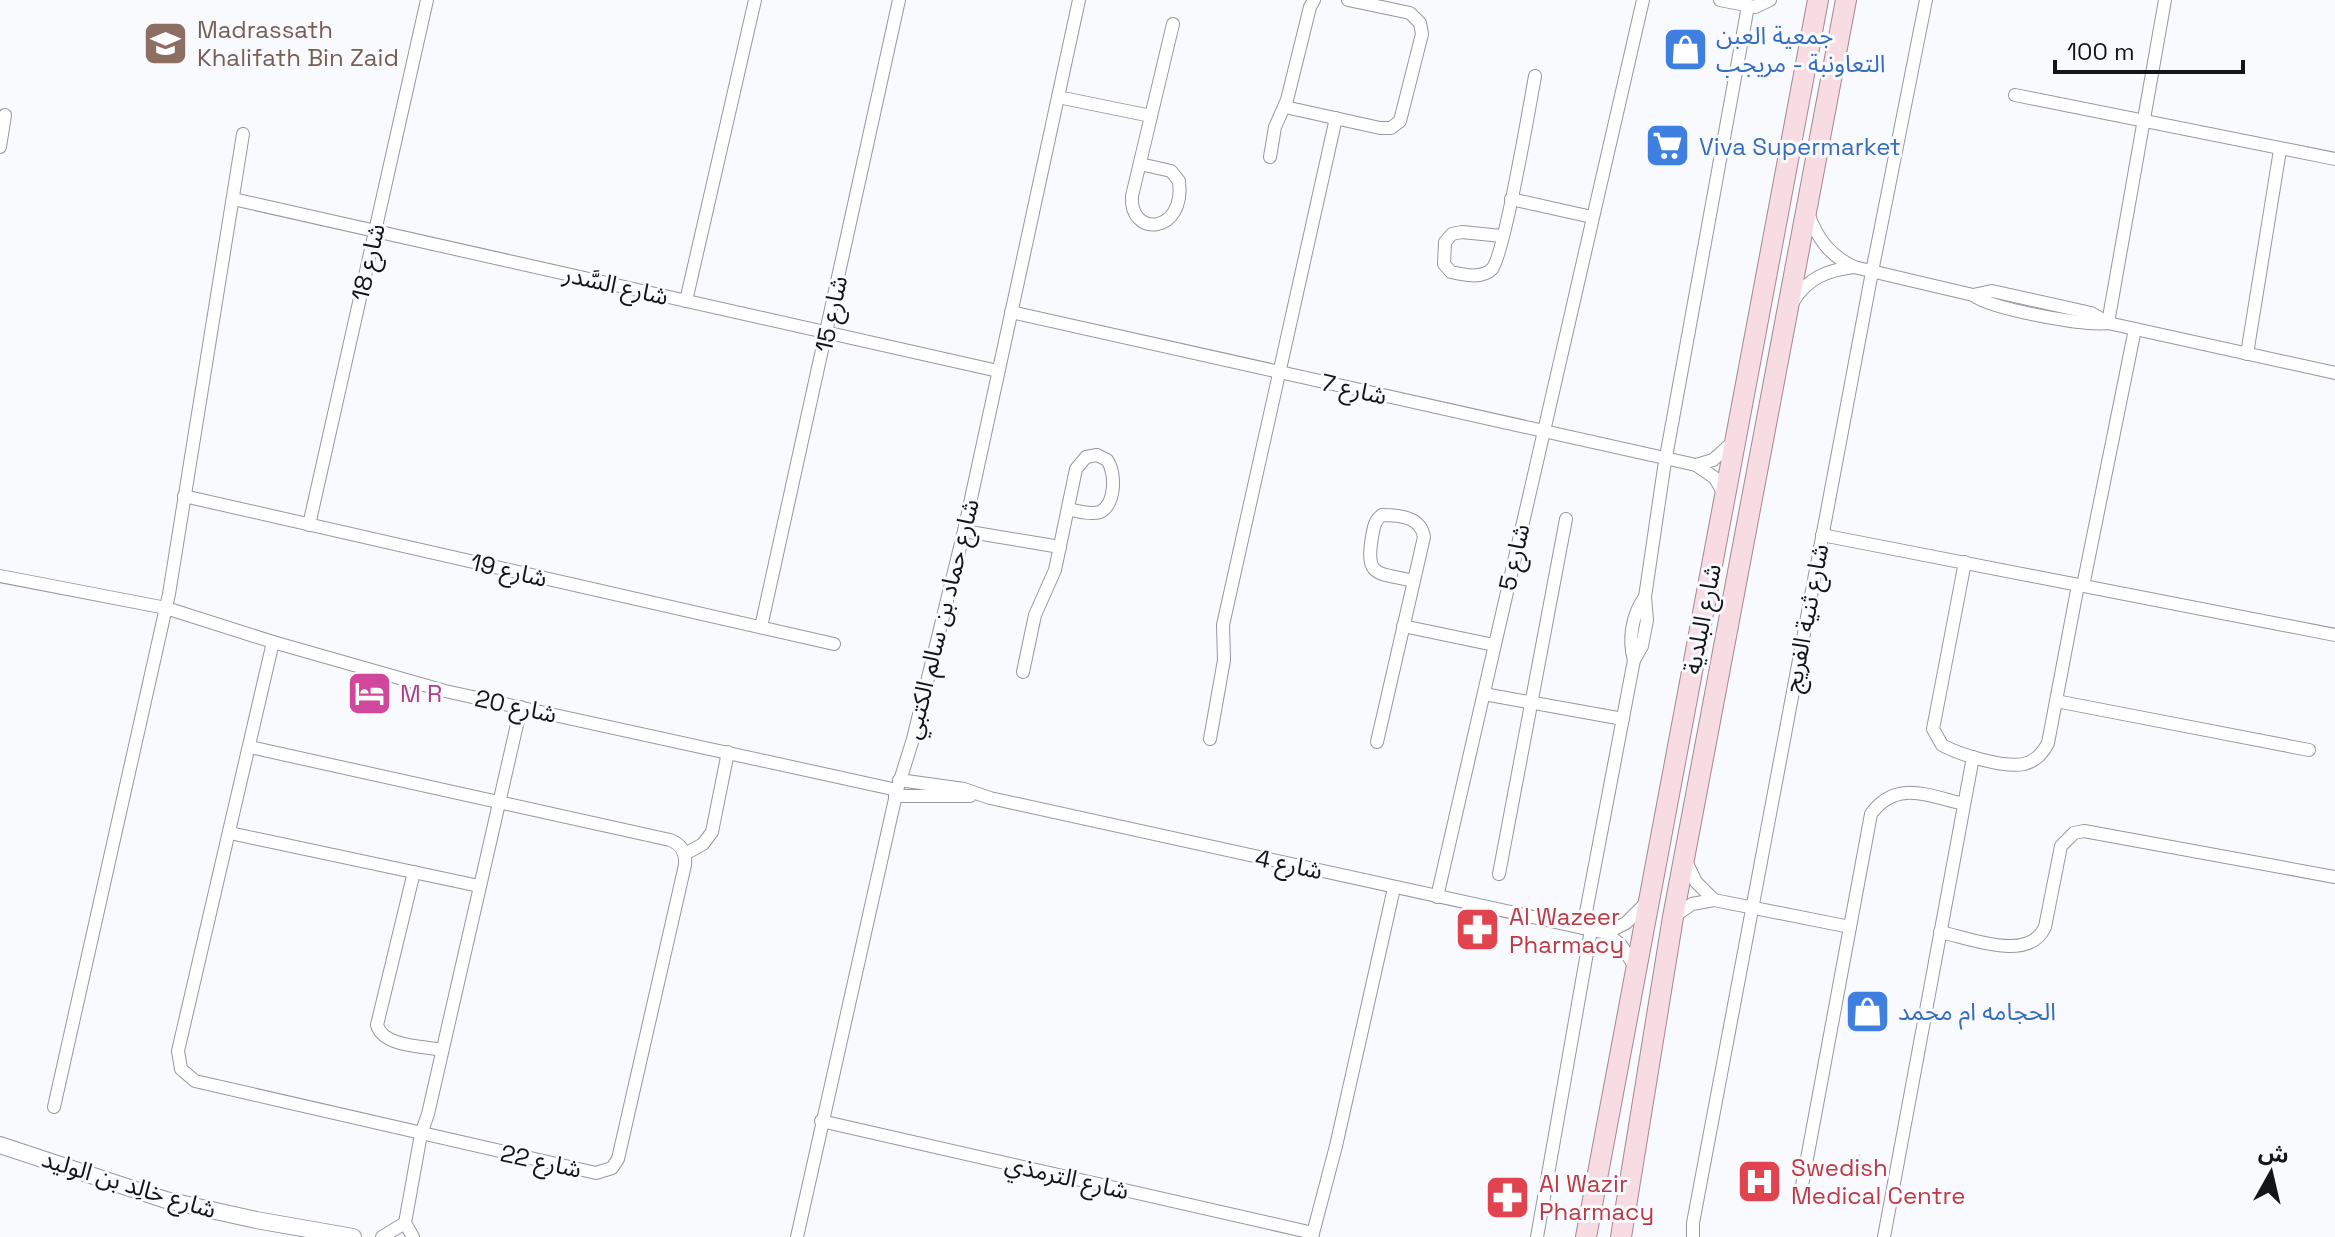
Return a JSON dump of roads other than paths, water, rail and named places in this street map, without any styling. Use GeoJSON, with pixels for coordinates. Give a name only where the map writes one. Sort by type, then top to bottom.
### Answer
{"type":"FeatureCollection","features":[{"type":"Feature","properties":{"kind":"main road","name":"شارع البلدية"},"geometry":{"type":"LineString","coordinates":[[1586,1237],[1818,0]]}},
{"type":"Feature","properties":{"kind":"main road","name":"شارع البلدية"},"geometry":{"type":"LineString","coordinates":[[1621,1237],[1673,917],[1846,0]]}},
{"type":"Feature","properties":{"kind":"street","name":"شارع 18"},"geometry":{"type":"LineString","coordinates":[[309,525],[427,0]]}},
{"type":"Feature","properties":{"kind":"street"},"geometry":{"type":"LineString","coordinates":[[686,301],[755,0]]}},
{"type":"Feature","properties":{"kind":"street","name":"شارع 15"},"geometry":{"type":"LineString","coordinates":[[761,627],[899,0]]}},
{"type":"Feature","properties":{"kind":"street","name":"شارع حماد بن سالم الكتبي"},"geometry":{"type":"LineString","coordinates":[[797,1237],[897,789],[913,739],[964,531],[1079,0]]}},
{"type":"Feature","properties":{"kind":"street"},"geometry":{"type":"LineString","coordinates":[[1270,157],[1275,127],[1285,107],[1314,0]]}},
{"type":"Feature","properties":{"kind":"street"},"geometry":{"type":"LineString","coordinates":[[1285,107],[1386,129],[1400,121],[1422,34],[1420,23],[1410,13],[1348,0]]}},
{"type":"Feature","properties":{"kind":"street","name":"شارع 5"},"geometry":{"type":"LineString","coordinates":[[1437,897],[1643,0]]}},
{"type":"Feature","properties":{"kind":"street"},"geometry":{"type":"LineString","coordinates":[[1720,0],[1748,6],[1763,5],[1770,0]]}},
{"type":"Feature","properties":{"kind":"street","name":"شارع ثنية الفريج"},"geometry":{"type":"LineString","coordinates":[[1693,1237],[1693,1223],[1751,908],[1926,0]]}},
{"type":"Feature","properties":{"kind":"street"},"geometry":{"type":"LineString","coordinates":[[2108,323],[2165,0]]}},
{"type":"Feature","properties":{"kind":"street"},"geometry":{"type":"LineString","coordinates":[[1537,1237],[1623,719],[1634,660],[1642,646],[1647,620],[1645,597],[1665,459],[1748,6]]}},
{"type":"Feature","properties":{"kind":"street"},"geometry":{"type":"LineString","coordinates":[[1140,164],[1171,171],[1179,181],[1175,212],[1162,223],[1145,222],[1133,208],[1132,196],[1173,24]]}},
{"type":"Feature","properties":{"kind":"street"},"geometry":{"type":"LineString","coordinates":[[1502,236],[1452,234],[1445,242],[1444,264],[1451,272],[1483,275],[1497,261],[1535,76]]}},
{"type":"Feature","properties":{"kind":"street"},"geometry":{"type":"LineString","coordinates":[[2015,95],[2335,159]]}},
{"type":"Feature","properties":{"kind":"street"},"geometry":{"type":"LineString","coordinates":[[1058,97],[1151,116]]}},
{"type":"Feature","properties":{"kind":"street"},"geometry":{"type":"LineString","coordinates":[[0,147],[5,115]]}},
{"type":"Feature","properties":{"kind":"street"},"geometry":{"type":"LineString","coordinates":[[1210,739],[1224,660],[1223,625],[1336,118]]}},
{"type":"Feature","properties":{"kind":"street"},"geometry":{"type":"LineString","coordinates":[[54,1107],[166,608],[243,134]]}},
{"type":"Feature","properties":{"kind":"street"},"geometry":{"type":"LineString","coordinates":[[2247,354],[2280,150]]}},
{"type":"Feature","properties":{"kind":"street","name":"شارع السَّدر"},"geometry":{"type":"LineString","coordinates":[[233,199],[998,371]]}},
{"type":"Feature","properties":{"kind":"street"},"geometry":{"type":"LineString","coordinates":[[1511,199],[1592,217]]}},
{"type":"Feature","properties":{"kind":"street"},"geometry":{"type":"LineString","coordinates":[[1807,210],[1824,246],[1854,267],[1973,295],[1992,291],[2091,313],[2108,323],[2335,373]]}},
{"type":"Feature","properties":{"kind":"street"},"geometry":{"type":"LineString","coordinates":[[1788,312],[1801,291],[1817,277],[1854,267]]}},
{"type":"Feature","properties":{"kind":"street","name":"شارع 7"},"geometry":{"type":"LineString","coordinates":[[1011,312],[1696,465]]}},
{"type":"Feature","properties":{"kind":"street"},"geometry":{"type":"LineString","coordinates":[[1965,562],[1933,729],[1942,745],[1973,757],[2024,764],[2035,759],[2048,743],[2135,329]]}},
{"type":"Feature","properties":{"kind":"street"},"geometry":{"type":"LineString","coordinates":[[1696,465],[1720,455],[1737,435]]}},
{"type":"Feature","properties":{"kind":"street"},"geometry":{"type":"LineString","coordinates":[[1023,672],[1035,615],[1053,579],[1068,509],[1078,464],[1091,455],[1107,460],[1114,474],[1106,507],[1094,513],[1068,509]]}},
{"type":"Feature","properties":{"kind":"street"},"geometry":{"type":"LineString","coordinates":[[1696,465],[1715,478],[1725,498]]}},
{"type":"Feature","properties":{"kind":"street","name":"شارع 19"},"geometry":{"type":"LineString","coordinates":[[184,496],[834,644]]}},
{"type":"Feature","properties":{"kind":"street"},"geometry":{"type":"LineString","coordinates":[[1377,742],[1403,626],[1414,581],[1424,537],[1421,527],[1414,520],[1382,515],[1374,524],[1369,558],[1371,567],[1378,572],[1414,581]]}},
{"type":"Feature","properties":{"kind":"street"},"geometry":{"type":"LineString","coordinates":[[1499,874],[1566,519]]}},
{"type":"Feature","properties":{"kind":"street"},"geometry":{"type":"LineString","coordinates":[[964,531],[1060,547]]}},
{"type":"Feature","properties":{"kind":"street"},"geometry":{"type":"LineString","coordinates":[[1822,535],[2335,635]]}},
{"type":"Feature","properties":{"kind":"street","name":"شارع 20"},"geometry":{"type":"LineString","coordinates":[[0,576],[166,608],[445,691],[897,789]]}},
{"type":"Feature","properties":{"kind":"street"},"geometry":{"type":"LineString","coordinates":[[1403,626],[1494,645]]}},
{"type":"Feature","properties":{"kind":"street","name":"شارع 22"},"geometry":{"type":"LineString","coordinates":[[273,642],[178,1051],[181,1069],[195,1081],[596,1173],[612,1168],[618,1159],[685,854]]}},
{"type":"Feature","properties":{"kind":"street"},"geometry":{"type":"LineString","coordinates":[[1484,694],[1623,719]]}},
{"type":"Feature","properties":{"kind":"street"},"geometry":{"type":"LineString","coordinates":[[2056,701],[2309,750]]}},
{"type":"Feature","properties":{"kind":"street"},"geometry":{"type":"LineString","coordinates":[[413,1237],[405,1223],[421,1134],[521,707]]}},
{"type":"Feature","properties":{"kind":"street"},"geometry":{"type":"LineString","coordinates":[[250,747],[670,840],[679,845],[685,854],[703,844],[712,832],[728,752]]}},
{"type":"Feature","properties":{"kind":"street"},"geometry":{"type":"LineString","coordinates":[[1884,1237],[1973,757]]}},
{"type":"Feature","properties":{"kind":"street","name":"شارع 4"},"geometry":{"type":"LineString","coordinates":[[897,789],[925,798],[973,794],[1606,933]]}},
{"type":"Feature","properties":{"kind":"street"},"geometry":{"type":"LineString","coordinates":[[1801,1191],[1871,814],[1890,795],[1904,792],[1964,804]]}},
{"type":"Feature","properties":{"kind":"street"},"geometry":{"type":"LineString","coordinates":[[1940,932],[2007,946],[2033,944],[2041,937],[2045,927],[2061,846],[2074,833],[2084,831],[2335,877]]}},
{"type":"Feature","properties":{"kind":"street"},"geometry":{"type":"LineString","coordinates":[[230,833],[479,886]]}},
{"type":"Feature","properties":{"kind":"street"},"geometry":{"type":"LineString","coordinates":[[1685,859],[1696,882],[1714,900]]}},
{"type":"Feature","properties":{"kind":"street"},"geometry":{"type":"LineString","coordinates":[[414,872],[377,1025],[378,1031],[387,1039],[442,1050]]}},
{"type":"Feature","properties":{"kind":"street"},"geometry":{"type":"LineString","coordinates":[[1312,1235],[1394,888]]}},
{"type":"Feature","properties":{"kind":"street"},"geometry":{"type":"LineString","coordinates":[[1637,970],[1627,953],[1606,933],[1635,916],[1649,898]]}},
{"type":"Feature","properties":{"kind":"street"},"geometry":{"type":"LineString","coordinates":[[1673,917],[1692,904],[1714,900],[1850,927]]}},
{"type":"Feature","properties":{"kind":"street","name":"شارع الترمذي"},"geometry":{"type":"LineString","coordinates":[[821,1121],[1312,1235]]}},
{"type":"Feature","properties":{"kind":"street","name":"شارع خالِد بن الوليد"},"geometry":{"type":"LineString","coordinates":[[0,1145],[166,1200],[353,1237]]}},
{"type":"Feature","properties":{"kind":"street"},"geometry":{"type":"LineString","coordinates":[[382,1237],[405,1223]]}},
{"type":"Feature","properties":{"kind":"place","name":"Madrassath Khalifath Bin Zaid"},"geometry":{"type":"Point","coordinates":[166,43]}},
{"type":"Feature","properties":{"kind":"place","name":"جمعية العبن التعاونبة - مريجب"},"geometry":{"type":"Point","coordinates":[1685,49]}},
{"type":"Feature","properties":{"kind":"place","name":"Viva Supermarket"},"geometry":{"type":"Point","coordinates":[1668,146]}},
{"type":"Feature","properties":{"kind":"place","name":"M R"},"geometry":{"type":"Point","coordinates":[369,693]}},
{"type":"Feature","properties":{"kind":"place","name":"Al Wazeer Pharmacy"},"geometry":{"type":"Point","coordinates":[1478,930]}},
{"type":"Feature","properties":{"kind":"place","name":"الحجامه ام محمد"},"geometry":{"type":"Point","coordinates":[1867,1011]}},
{"type":"Feature","properties":{"kind":"place","name":"Swedish Medical Centre"},"geometry":{"type":"Point","coordinates":[1760,1181]}},
{"type":"Feature","properties":{"kind":"place","name":"Al Wazir Pharmacy"},"geometry":{"type":"Point","coordinates":[1508,1197]}}]}
